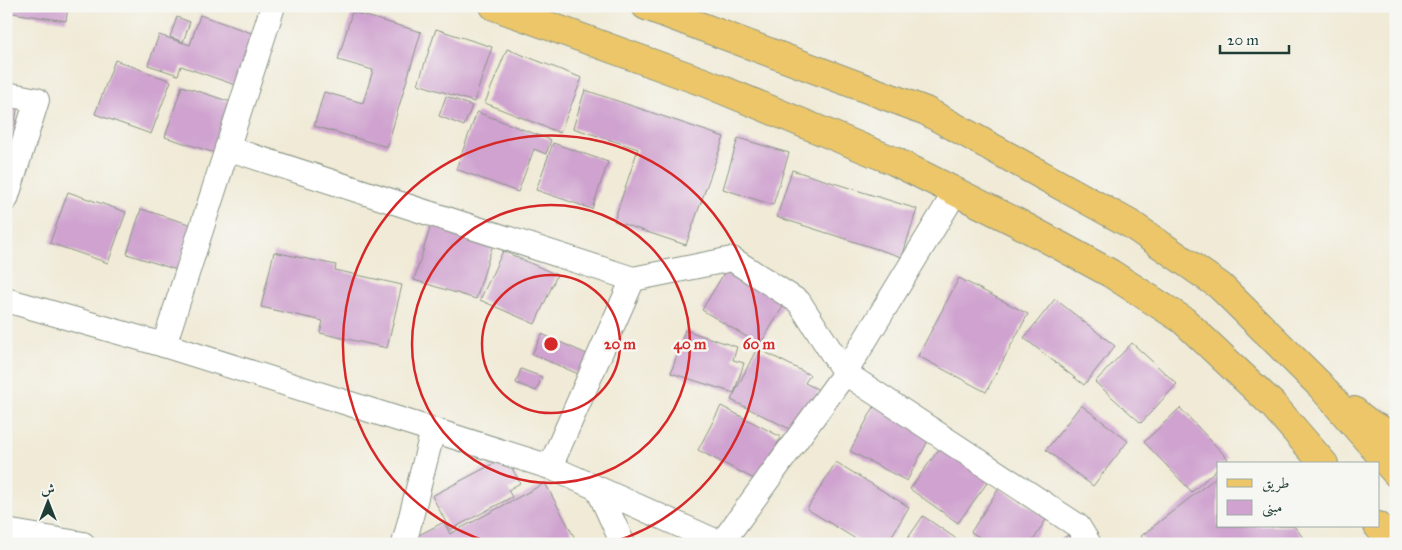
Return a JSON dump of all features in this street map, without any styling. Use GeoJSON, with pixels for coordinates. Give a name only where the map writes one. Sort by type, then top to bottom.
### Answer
{"type":"FeatureCollection","features":[{"type":"Feature","properties":{"kind":"main road"},"geometry":{"type":"LineString","coordinates":[[494,6],[706,83],[894,161],[956,191],[1110,273],[1183,320],[1273,405],[1322,462]]}},
{"type":"Feature","properties":{"kind":"main road"},"geometry":{"type":"LineString","coordinates":[[646,6],[926,111],[1132,225],[1220,286],[1320,384],[1366,422],[1396,434]]}},
{"type":"Feature","properties":{"kind":"main road"},"geometry":{"type":"LineString","coordinates":[[1320,384],[1396,473]]}},
{"type":"Feature","properties":{"kind":"main road"},"geometry":{"type":"LineString","coordinates":[[1380,528],[1393,544]]}},
{"type":"Feature","properties":{"kind":"street"},"geometry":{"type":"LineString","coordinates":[[164,345],[273,6]]}},
{"type":"Feature","properties":{"kind":"street"},"geometry":{"type":"LineString","coordinates":[[6,94],[37,100],[6,199]]}},
{"type":"Feature","properties":{"kind":"street"},"geometry":{"type":"LineString","coordinates":[[228,148],[633,279],[732,259],[799,302],[845,373],[1078,526],[1089,544]]}},
{"type":"Feature","properties":{"kind":"street"},"geometry":{"type":"LineString","coordinates":[[6,300],[164,345],[550,468],[721,544],[845,373],[956,191]]}},
{"type":"Feature","properties":{"kind":"street"},"geometry":{"type":"LineString","coordinates":[[550,468],[633,279]]}},
{"type":"Feature","properties":{"kind":"street"},"geometry":{"type":"LineString","coordinates":[[404,544],[433,430]]}},
{"type":"Feature","properties":{"kind":"street"},"geometry":{"type":"LineString","coordinates":[[598,489],[623,544]]}},
{"type":"Feature","properties":{"kind":"street"},"geometry":{"type":"LineString","coordinates":[[6,531],[84,544]]}},
{"type":"Feature","properties":{"kind":"building"},"geometry":{"type":"Polygon","coordinates":[[[6,6],[68,6],[66,21],[6,12],[6,6]]]}},
{"type":"Feature","properties":{"kind":"building"},"geometry":{"type":"Polygon","coordinates":[[[352,12],[421,32],[387,147],[314,126],[324,92],[363,103],[373,70],[338,60],[352,12]]]}},
{"type":"Feature","properties":{"kind":"building"},"geometry":{"type":"Polygon","coordinates":[[[200,15],[263,37],[244,88],[181,66],[178,75],[148,65],[159,35],[190,45],[200,15]]]}},
{"type":"Feature","properties":{"kind":"building"},"geometry":{"type":"Polygon","coordinates":[[[177,17],[190,22],[183,42],[170,37],[177,17]]]}},
{"type":"Feature","properties":{"kind":"building"},"geometry":{"type":"Polygon","coordinates":[[[436,29],[492,47],[474,102],[418,84],[436,29]]]}},
{"type":"Feature","properties":{"kind":"building"},"geometry":{"type":"Polygon","coordinates":[[[507,49],[582,78],[560,133],[485,103],[507,49]]]}},
{"type":"Feature","properties":{"kind":"building"},"geometry":{"type":"Polygon","coordinates":[[[115,60],[171,81],[151,134],[95,114],[115,60]]]}},
{"type":"Feature","properties":{"kind":"building"},"geometry":{"type":"Polygon","coordinates":[[[182,86],[231,102],[215,153],[165,137],[182,86]]]}},
{"type":"Feature","properties":{"kind":"building"},"geometry":{"type":"Polygon","coordinates":[[[585,90],[724,137],[686,245],[614,221],[638,149],[573,128],[585,90]]]}},
{"type":"Feature","properties":{"kind":"building"},"geometry":{"type":"Polygon","coordinates":[[[446,96],[472,106],[464,126],[439,116],[446,96]]]}},
{"type":"Feature","properties":{"kind":"building"},"geometry":{"type":"Polygon","coordinates":[[[6,102],[18,104],[11,152],[6,151],[6,102]]]}},
{"type":"Feature","properties":{"kind":"building"},"geometry":{"type":"Polygon","coordinates":[[[477,112],[551,140],[546,154],[534,149],[518,192],[456,169],[477,112]]]}},
{"type":"Feature","properties":{"kind":"building"},"geometry":{"type":"Polygon","coordinates":[[[738,138],[789,153],[773,205],[723,189],[738,138]]]}},
{"type":"Feature","properties":{"kind":"building"},"geometry":{"type":"Polygon","coordinates":[[[553,143],[608,162],[592,209],[536,190],[553,143]]]}},
{"type":"Feature","properties":{"kind":"building"},"geometry":{"type":"Polygon","coordinates":[[[792,170],[917,209],[902,257],[777,217],[792,170]]]}},
{"type":"Feature","properties":{"kind":"building"},"geometry":{"type":"Polygon","coordinates":[[[68,192],[126,212],[108,263],[50,243],[68,192]]]}},
{"type":"Feature","properties":{"kind":"building"},"geometry":{"type":"Polygon","coordinates":[[[141,209],[192,225],[177,270],[127,254],[141,209]]]}},
{"type":"Feature","properties":{"kind":"building"},"geometry":{"type":"Polygon","coordinates":[[[431,225],[493,244],[476,299],[414,280],[431,225]]]}},
{"type":"Feature","properties":{"kind":"building"},"geometry":{"type":"Polygon","coordinates":[[[503,251],[557,275],[535,324],[480,300],[503,251]]]}},
{"type":"Feature","properties":{"kind":"building"},"geometry":{"type":"Polygon","coordinates":[[[274,252],[336,265],[335,270],[402,285],[387,348],[320,333],[323,321],[261,307],[274,252]]]}},
{"type":"Feature","properties":{"kind":"building"},"geometry":{"type":"Polygon","coordinates":[[[730,263],[788,298],[760,345],[702,310],[730,263]]]}},
{"type":"Feature","properties":{"kind":"building"},"geometry":{"type":"Polygon","coordinates":[[[959,278],[1028,314],[986,392],[918,356],[959,278]]]}},
{"type":"Feature","properties":{"kind":"building"},"geometry":{"type":"Polygon","coordinates":[[[1055,299],[1115,346],[1084,385],[1024,338],[1055,299]]]}},
{"type":"Feature","properties":{"kind":"building"},"geometry":{"type":"Polygon","coordinates":[[[685,330],[737,347],[733,360],[744,363],[734,393],[671,373],[685,330]]]}},
{"type":"Feature","properties":{"kind":"building"},"geometry":{"type":"Polygon","coordinates":[[[542,334],[591,356],[583,376],[532,354],[542,334]]]}},
{"type":"Feature","properties":{"kind":"building"},"geometry":{"type":"Polygon","coordinates":[[[1132,343],[1177,384],[1141,423],[1095,382],[1132,343]]]}},
{"type":"Feature","properties":{"kind":"building"},"geometry":{"type":"Polygon","coordinates":[[[757,348],[810,375],[805,383],[819,390],[798,433],[731,400],[757,348]]]}},
{"type":"Feature","properties":{"kind":"building"},"geometry":{"type":"Polygon","coordinates":[[[521,369],[542,377],[536,391],[516,383],[521,369]]]}},
{"type":"Feature","properties":{"kind":"building"},"geometry":{"type":"Polygon","coordinates":[[[875,405],[931,435],[907,481],[850,451],[875,405]]]}},
{"type":"Feature","properties":{"kind":"building"},"geometry":{"type":"Polygon","coordinates":[[[1081,405],[1128,441],[1093,486],[1046,450],[1081,405]]]}},
{"type":"Feature","properties":{"kind":"building"},"geometry":{"type":"Polygon","coordinates":[[[721,406],[781,437],[758,481],[698,450],[721,406]]]}},
{"type":"Feature","properties":{"kind":"building"},"geometry":{"type":"Polygon","coordinates":[[[1180,408],[1228,459],[1224,462],[1217,462],[1217,469],[1192,492],[1144,442],[1180,408]]]}},
{"type":"Feature","properties":{"kind":"building"},"geometry":{"type":"Polygon","coordinates":[[[942,445],[990,479],[958,523],[910,489],[942,445]]]}},
{"type":"Feature","properties":{"kind":"building"},"geometry":{"type":"Polygon","coordinates":[[[506,457],[520,483],[508,490],[512,497],[450,530],[432,496],[506,457]]]}},
{"type":"Feature","properties":{"kind":"building"},"geometry":{"type":"Polygon","coordinates":[[[836,462],[909,507],[887,544],[864,544],[807,509],[836,462]]]}},
{"type":"Feature","properties":{"kind":"building"},"geometry":{"type":"Polygon","coordinates":[[[1217,477],[1217,528],[1296,528],[1308,544],[1147,544],[1141,536],[1217,477]]]}},
{"type":"Feature","properties":{"kind":"building"},"geometry":{"type":"Polygon","coordinates":[[[545,483],[578,544],[421,544],[417,536],[444,522],[450,534],[545,483]]]}},
{"type":"Feature","properties":{"kind":"building"},"geometry":{"type":"Polygon","coordinates":[[[999,488],[1047,518],[1031,544],[990,544],[971,532],[999,488]]]}},
{"type":"Feature","properties":{"kind":"building"},"geometry":{"type":"Polygon","coordinates":[[[923,516],[964,544],[904,544],[923,516]]]}},
{"type":"Feature","properties":{"kind":"building"},"geometry":{"type":"Polygon","coordinates":[[[1068,535],[1074,544],[1055,544],[1068,535]]]}}]}
